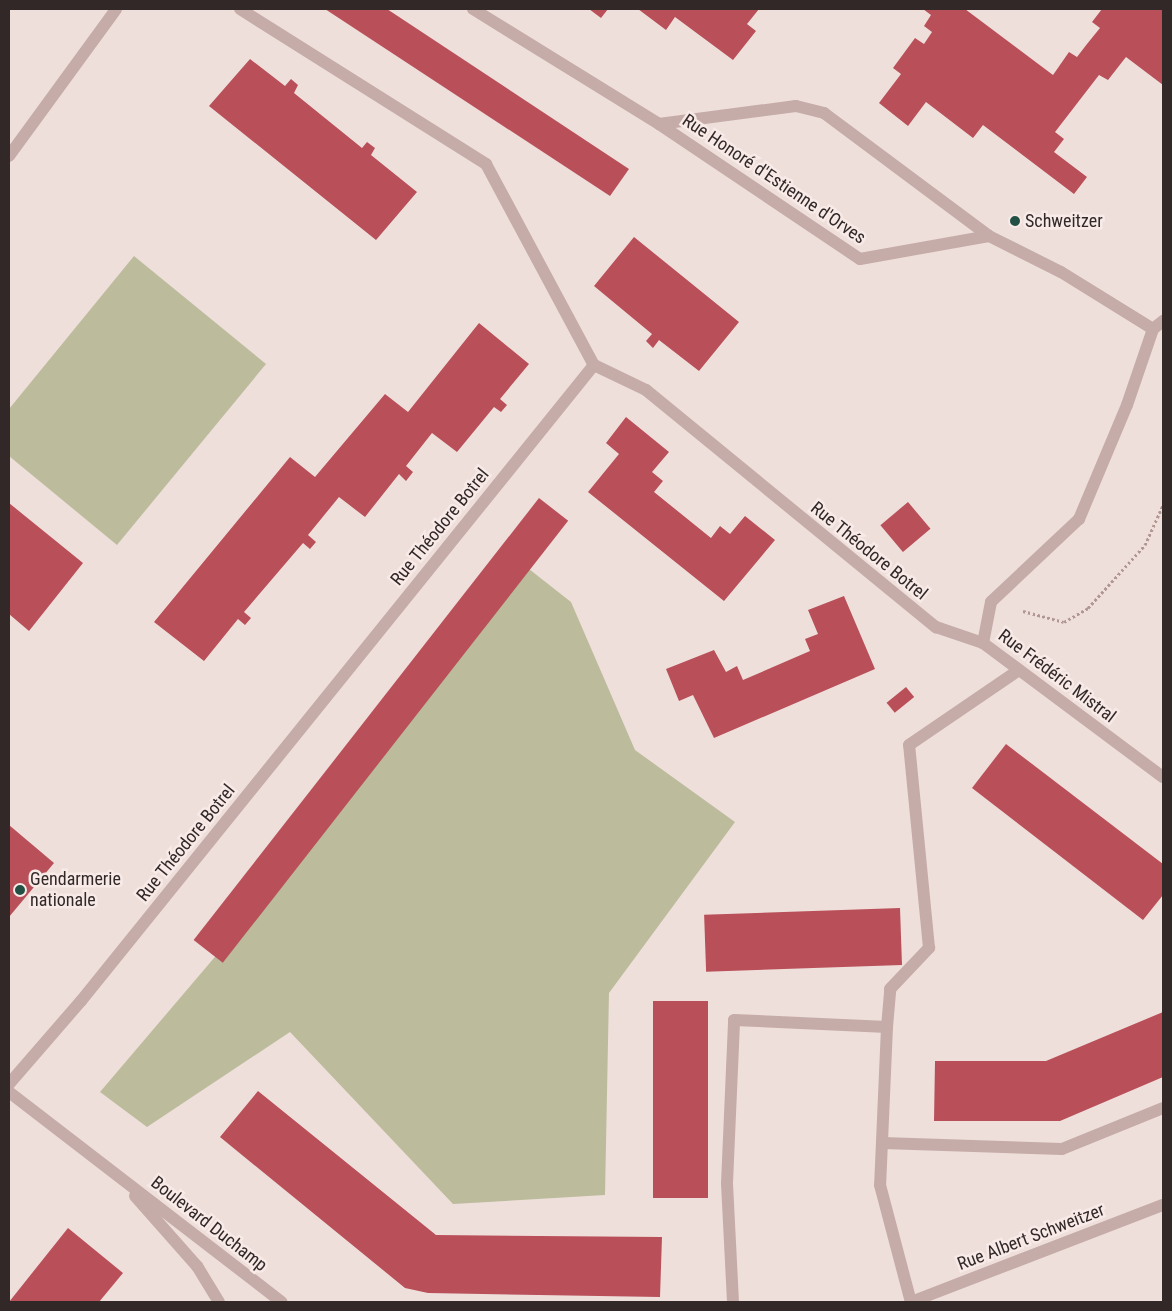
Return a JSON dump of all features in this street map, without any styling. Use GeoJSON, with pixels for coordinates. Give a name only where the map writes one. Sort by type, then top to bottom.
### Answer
{"type":"FeatureCollection","features":[{"type":"Feature","properties":{"kind":"street"},"geometry":{"type":"LineString","coordinates":[[9,156],[116,9]]}},
{"type":"Feature","properties":{"kind":"street"},"geometry":{"type":"LineString","coordinates":[[240,9],[486,164],[594,365]]}},
{"type":"Feature","properties":{"kind":"street","name":"Rue Honoré d'Estienne d'Orves"},"geometry":{"type":"LineString","coordinates":[[473,9],[659,124],[860,259],[989,236]]}},
{"type":"Feature","properties":{"kind":"street"},"geometry":{"type":"LineString","coordinates":[[659,124],[796,106],[824,112],[989,236],[1061,272],[1153,329]]}},
{"type":"Feature","properties":{"kind":"street"},"geometry":{"type":"LineString","coordinates":[[991,602],[1079,519],[1127,405],[1153,329],[1163,321]]}},
{"type":"Feature","properties":{"kind":"street","name":"Rue Théodore Botrel"},"geometry":{"type":"LineString","coordinates":[[9,1084],[81,1001],[594,365],[646,390],[936,627],[983,643]]}},
{"type":"Feature","properties":{"kind":"street","name":"Rue Frédéric Mistral"},"geometry":{"type":"LineString","coordinates":[[991,602],[983,643],[1163,777]]}},
{"type":"Feature","properties":{"kind":"street"},"geometry":{"type":"LineString","coordinates":[[911,1302],[880,1185],[890,989],[929,948],[909,745],[1019,670]]}},
{"type":"Feature","properties":{"kind":"street"},"geometry":{"type":"LineString","coordinates":[[734,1302],[726,1183],[734,1020],[887,1027]]}},
{"type":"Feature","properties":{"kind":"street","name":"Boulevard Duchamp"},"geometry":{"type":"LineString","coordinates":[[9,1092],[282,1302]]}},
{"type":"Feature","properties":{"kind":"street"},"geometry":{"type":"LineString","coordinates":[[883,1143],[1062,1149],[1163,1108]]}},
{"type":"Feature","properties":{"kind":"street","name":"Boulevard Duchamp"},"geometry":{"type":"LineString","coordinates":[[115,1173],[196,1266],[219,1302]]}},
{"type":"Feature","properties":{"kind":"street","name":"Rue Albert Schweitzer"},"geometry":{"type":"LineString","coordinates":[[911,1302],[1163,1205]]}},
{"type":"Feature","properties":{"kind":"path"},"geometry":{"type":"LineString","coordinates":[[991,602],[1064,622],[1088,608],[1145,544],[1163,505]]}},
{"type":"Feature","properties":{"kind":"green space"},"geometry":{"type":"Polygon","coordinates":[[[134,256],[266,364],[117,545],[9,456],[9,409],[134,256]]]}},
{"type":"Feature","properties":{"kind":"green space"},"geometry":{"type":"Polygon","coordinates":[[[529,569],[571,602],[635,750],[735,822],[609,993],[605,1195],[453,1204],[290,1032],[147,1127],[100,1092],[214,958],[529,569]]]}},
{"type":"Feature","properties":{"kind":"building"},"geometry":{"type":"Polygon","coordinates":[[[325,9],[387,9],[629,169],[610,196],[325,9]]]}},
{"type":"Feature","properties":{"kind":"building"},"geometry":{"type":"Polygon","coordinates":[[[589,9],[608,9],[601,18],[589,9]]]}},
{"type":"Feature","properties":{"kind":"building"},"geometry":{"type":"Polygon","coordinates":[[[638,9],[759,9],[747,24],[756,31],[733,60],[675,17],[666,30],[638,9]]]}},
{"type":"Feature","properties":{"kind":"building"},"geometry":{"type":"Polygon","coordinates":[[[923,9],[965,9],[1053,75],[1069,52],[1077,57],[1100,28],[1092,22],[1102,9],[1163,9],[1163,85],[1126,57],[1108,80],[1099,75],[1055,132],[1064,139],[1054,152],[1087,177],[1074,194],[983,125],[973,138],[926,102],[908,126],[879,103],[901,74],[893,68],[915,38],[924,44],[932,32],[924,26],[931,15],[923,9]]]}},
{"type":"Feature","properties":{"kind":"building"},"geometry":{"type":"Polygon","coordinates":[[[250,59],[285,86],[291,79],[298,85],[294,93],[362,148],[367,142],[375,148],[371,155],[417,192],[376,240],[209,106],[250,59]]]}},
{"type":"Feature","properties":{"kind":"building"},"geometry":{"type":"Polygon","coordinates":[[[634,237],[739,322],[699,371],[659,340],[653,348],[646,341],[652,334],[594,286],[634,237]]]}},
{"type":"Feature","properties":{"kind":"building"},"geometry":{"type":"Polygon","coordinates":[[[479,323],[529,364],[500,399],[507,405],[501,412],[494,407],[457,452],[432,433],[406,466],[413,472],[406,481],[399,474],[365,517],[339,497],[308,535],[316,542],[310,549],[303,543],[244,612],[251,618],[245,625],[238,619],[204,661],[154,622],[290,457],[315,477],[385,394],[408,412],[479,323]]]}},
{"type":"Feature","properties":{"kind":"building"},"geometry":{"type":"Polygon","coordinates":[[[626,417],[669,452],[652,472],[663,481],[654,492],[711,538],[720,526],[730,534],[745,516],[775,540],[724,601],[588,492],[619,454],[606,443],[626,417]]]}},
{"type":"Feature","properties":{"kind":"building"},"geometry":{"type":"Polygon","coordinates":[[[539,498],[568,521],[223,963],[194,940],[539,498]]]}},
{"type":"Feature","properties":{"kind":"building"},"geometry":{"type":"Polygon","coordinates":[[[908,502],[930,529],[903,552],[880,525],[908,502]]]}},
{"type":"Feature","properties":{"kind":"building"},"geometry":{"type":"Polygon","coordinates":[[[9,503],[83,563],[29,631],[9,614],[9,503]]]}},
{"type":"Feature","properties":{"kind":"building"},"geometry":{"type":"Polygon","coordinates":[[[844,596],[875,669],[714,738],[693,695],[679,701],[666,669],[714,650],[726,672],[737,666],[743,680],[810,651],[805,639],[818,634],[808,610],[844,596]]]}},
{"type":"Feature","properties":{"kind":"building"},"geometry":{"type":"Polygon","coordinates":[[[906,687],[914,697],[895,713],[887,703],[906,687]]]}},
{"type":"Feature","properties":{"kind":"building"},"geometry":{"type":"Polygon","coordinates":[[[1006,744],[1163,864],[1163,895],[1143,920],[972,788],[1006,744]]]}},
{"type":"Feature","properties":{"kind":"building","name":"Gendarmerie nationale"},"geometry":{"type":"Polygon","coordinates":[[[9,825],[54,863],[9,917],[9,825]]]}},
{"type":"Feature","properties":{"kind":"building"},"geometry":{"type":"Polygon","coordinates":[[[900,908],[902,965],[706,972],[704,915],[900,908]]]}},
{"type":"Feature","properties":{"kind":"building"},"geometry":{"type":"Polygon","coordinates":[[[653,1001],[708,1001],[708,1198],[653,1198],[653,1001]]]}},
{"type":"Feature","properties":{"kind":"building"},"geometry":{"type":"Polygon","coordinates":[[[1163,1012],[1163,1077],[1060,1121],[934,1121],[935,1061],[1046,1061],[1163,1012]]]}},
{"type":"Feature","properties":{"kind":"building"},"geometry":{"type":"Polygon","coordinates":[[[258,1091],[436,1235],[662,1237],[660,1297],[428,1293],[405,1288],[220,1137],[258,1091]]]}},
{"type":"Feature","properties":{"kind":"building"},"geometry":{"type":"Polygon","coordinates":[[[68,1228],[123,1273],[99,1302],[9,1302],[68,1228]]]}},
{"type":"Feature","properties":{"kind":"place","name":"Schweitzer"},"geometry":{"type":"Point","coordinates":[1015,221]}},
{"type":"Feature","properties":{"kind":"place","name":"Gendarmerie nationale"},"geometry":{"type":"Point","coordinates":[20,890]}}]}
